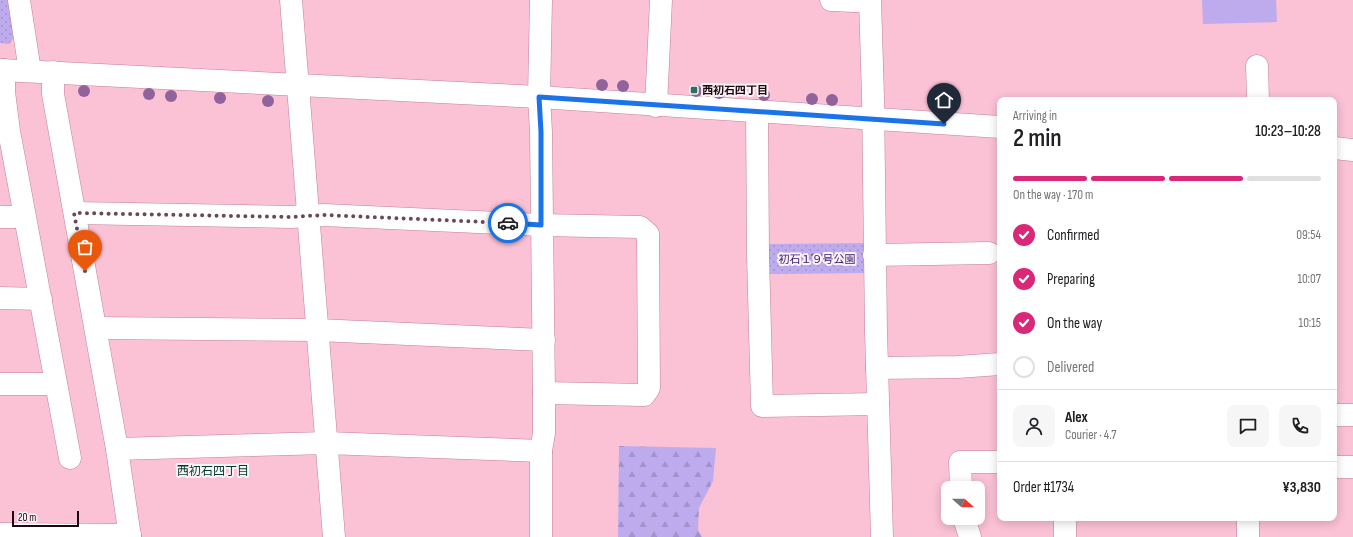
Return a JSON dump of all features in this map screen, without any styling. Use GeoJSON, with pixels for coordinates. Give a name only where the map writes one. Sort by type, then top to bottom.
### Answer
{"type":"FeatureCollection","features":[{"type":"Feature","properties":{"kind":"street"},"geometry":{"type":"LineString","coordinates":[[19,0],[30,71]]}},
{"type":"Feature","properties":{"kind":"street"},"geometry":{"type":"LineString","coordinates":[[291,0],[334,537]]}},
{"type":"Feature","properties":{"kind":"street"},"geometry":{"type":"LineString","coordinates":[[541,0],[539,97],[541,132],[541,225],[544,340],[544,433],[541,451],[541,537]]}},
{"type":"Feature","properties":{"kind":"street"},"geometry":{"type":"LineString","coordinates":[[656,106],[662,0]]}},
{"type":"Feature","properties":{"kind":"street"},"geometry":{"type":"LineString","coordinates":[[831,0],[868,0],[873,119],[874,255],[882,537]]}},
{"type":"Feature","properties":{"kind":"street"},"geometry":{"type":"LineString","coordinates":[[1258,66],[1258,97]]}},
{"type":"Feature","properties":{"kind":"street"},"geometry":{"type":"LineString","coordinates":[[70,458],[55,384],[41,299],[4,132],[4,92],[2,70],[539,97],[656,106],[997,127]]}},
{"type":"Feature","properties":{"kind":"street"},"geometry":{"type":"LineString","coordinates":[[0,534],[130,536],[117,449],[96,328],[53,94],[53,72]]}},
{"type":"Feature","properties":{"kind":"street"},"geometry":{"type":"LineString","coordinates":[[757,111],[758,255],[762,406],[878,404]]}},
{"type":"Feature","properties":{"kind":"street"},"geometry":{"type":"LineString","coordinates":[[1337,148],[1353,150]]}},
{"type":"Feature","properties":{"kind":"street"},"geometry":{"type":"LineString","coordinates":[[74,213],[291,217],[324,215],[541,225],[640,227],[648,234],[649,388],[644,395],[544,393]]}},
{"type":"Feature","properties":{"kind":"street"},"geometry":{"type":"LineString","coordinates":[[0,217],[17,217],[23,215]]}},
{"type":"Feature","properties":{"kind":"street"},"geometry":{"type":"LineString","coordinates":[[874,255],[989,253]]}},
{"type":"Feature","properties":{"kind":"street"},"geometry":{"type":"LineString","coordinates":[[0,298],[41,299]]}},
{"type":"Feature","properties":{"kind":"street"},"geometry":{"type":"LineString","coordinates":[[96,328],[317,330],[544,340]]}},
{"type":"Feature","properties":{"kind":"street"},"geometry":{"type":"LineString","coordinates":[[877,368],[957,367],[997,364]]}},
{"type":"Feature","properties":{"kind":"street"},"geometry":{"type":"LineString","coordinates":[[0,384],[55,384]]}},
{"type":"Feature","properties":{"kind":"street"},"geometry":{"type":"LineString","coordinates":[[1337,415],[1353,415]]}},
{"type":"Feature","properties":{"kind":"street"},"geometry":{"type":"LineString","coordinates":[[117,449],[326,442],[541,451]]}},
{"type":"Feature","properties":{"kind":"street"},"geometry":{"type":"LineString","coordinates":[[961,481],[960,462],[997,462]]}},
{"type":"Feature","properties":{"kind":"street"},"geometry":{"type":"LineString","coordinates":[[1337,467],[1353,466]]}},
{"type":"Feature","properties":{"kind":"street"},"geometry":{"type":"LineString","coordinates":[[1064,521],[1065,537]]}},
{"type":"Feature","properties":{"kind":"street"},"geometry":{"type":"LineString","coordinates":[[1248,521],[1248,537]]}},
{"type":"Feature","properties":{"kind":"street"},"geometry":{"type":"LineString","coordinates":[[966,525],[970,537]]}},
{"type":"Feature","properties":{"kind":"path"},"geometry":{"type":"LineString","coordinates":[[758,255],[874,255]]}},
{"type":"Feature","properties":{"kind":"green space"},"geometry":{"type":"Polygon","coordinates":[[[0,0],[10,0],[15,36],[9,44],[0,43],[0,0]]]}},
{"type":"Feature","properties":{"kind":"green space"},"geometry":{"type":"Polygon","coordinates":[[[1202,0],[1276,0],[1277,22],[1203,24],[1202,0]]]}},
{"type":"Feature","properties":{"kind":"green space","name":"初石１９号公園"},"geometry":{"type":"Polygon","coordinates":[[[865,243],[866,273],[769,274],[768,244],[865,243]]]}},
{"type":"Feature","properties":{"kind":"green space"},"geometry":{"type":"Polygon","coordinates":[[[619,446],[716,448],[713,481],[699,508],[698,530],[702,537],[618,537],[619,446]]]}},
{"type":"Feature","properties":{"kind":"way so far"},"geometry":{"type":"LineString","coordinates":[[85,271],[74,213],[291,217],[324,215],[508,223]]}},
{"type":"Feature","properties":{"kind":"place","name":"西初石四丁目"},"geometry":{"type":"Point","coordinates":[694,90]}},
{"type":"Feature","properties":{"kind":"district","name":"西初石四丁目"},"geometry":{"type":"Point","coordinates":[213,471]}},
{"type":"Feature","properties":{"kind":"route"},"geometry":{"type":"LineString","coordinates":[[508,223],[541,225],[541,132],[539,97],[944,124]]}}]}
